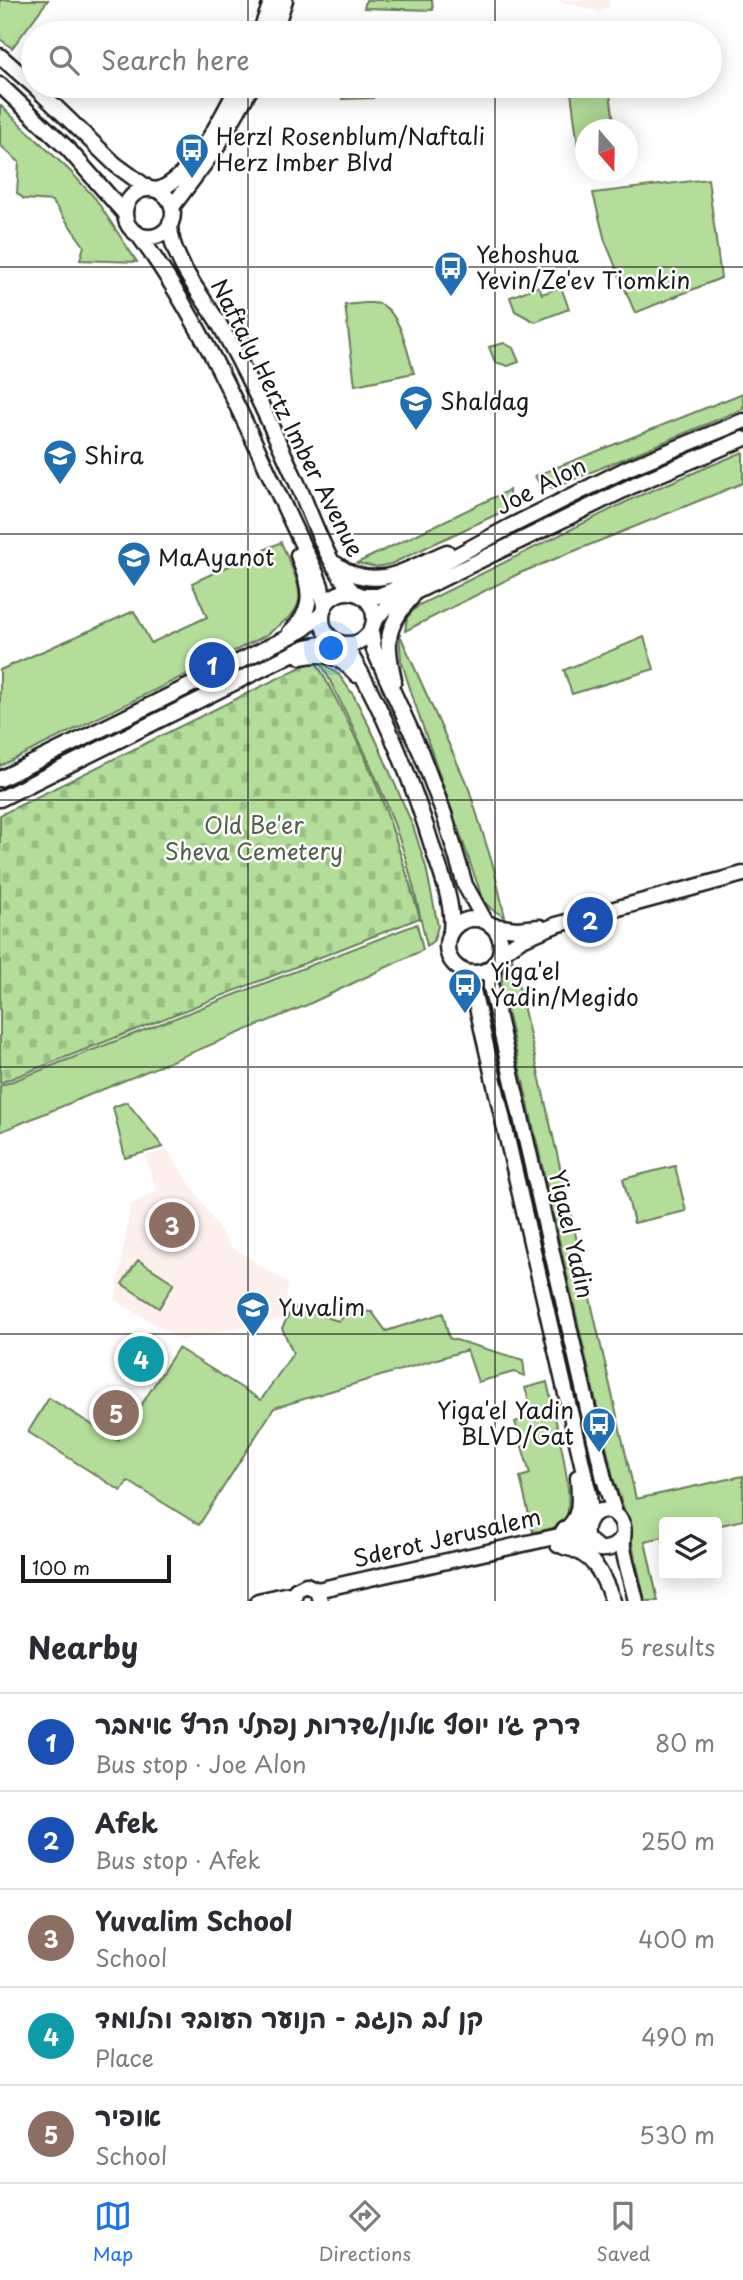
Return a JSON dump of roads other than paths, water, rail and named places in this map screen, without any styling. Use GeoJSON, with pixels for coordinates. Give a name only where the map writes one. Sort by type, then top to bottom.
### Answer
{"type":"FeatureCollection","features":[{"type":"Feature","properties":{"kind":"main road"},"geometry":{"type":"LineString","coordinates":[[264,21],[272,0]]}},
{"type":"Feature","properties":{"kind":"main road"},"geometry":{"type":"LineString","coordinates":[[278,21],[285,0]]}},
{"type":"Feature","properties":{"kind":"main road"},"geometry":{"type":"LineString","coordinates":[[0,56],[21,74]]}},
{"type":"Feature","properties":{"kind":"main road"},"geometry":{"type":"LineString","coordinates":[[0,85],[68,149],[125,214],[129,226],[144,236],[156,235],[166,229],[170,223],[172,207],[217,147],[245,98]]}},
{"type":"Feature","properties":{"kind":"main road"},"geometry":{"type":"LineString","coordinates":[[47,98],[116,165],[167,197],[172,207]]}},
{"type":"Feature","properties":{"kind":"main road"},"geometry":{"type":"LineString","coordinates":[[125,214],[127,203],[141,190],[153,190],[174,181],[214,129],[231,98]]}},
{"type":"Feature","properties":{"kind":"main road","name":"Naftaly Hertz Imber Avenue"},"geometry":{"type":"LineString","coordinates":[[170,223],[170,234],[177,255],[236,356],[344,582],[359,594]]}},
{"type":"Feature","properties":{"kind":"main road","name":"Naftaly Hertz Imber Avenue"},"geometry":{"type":"LineString","coordinates":[[137,233],[201,337],[271,477],[321,586],[323,610]]}},
{"type":"Feature","properties":{"kind":"main road","name":"Joe Alon"},"geometry":{"type":"LineString","coordinates":[[359,594],[379,596],[393,590],[511,526],[628,468],[743,421]]}},
{"type":"Feature","properties":{"kind":"main road","name":"Joe Alon"},"geometry":{"type":"LineString","coordinates":[[372,626],[385,608],[417,591],[636,484],[743,439]]}},
{"type":"Feature","properties":{"kind":"main road"},"geometry":{"type":"LineString","coordinates":[[271,477],[307,582],[309,597],[304,615],[279,642]]}},
{"type":"Feature","properties":{"kind":"main road"},"geometry":{"type":"LineString","coordinates":[[333,561],[353,576],[376,580],[511,526]]}},
{"type":"Feature","properties":{"kind":"main road"},"geometry":{"type":"LineString","coordinates":[[401,708],[387,650],[387,638],[394,618],[417,591]]}},
{"type":"Feature","properties":{"kind":"main road"},"geometry":{"type":"LineString","coordinates":[[0,779],[301,631],[337,594],[359,594],[372,607],[374,650],[444,814],[465,885],[501,939],[498,958]]}},
{"type":"Feature","properties":{"kind":"main road"},"geometry":{"type":"LineString","coordinates":[[323,610],[324,629],[339,642],[361,671],[402,760],[424,820],[450,907],[451,931]]}},
{"type":"Feature","properties":{"kind":"main road"},"geometry":{"type":"LineString","coordinates":[[0,799],[306,647],[359,641],[372,626]]}},
{"type":"Feature","properties":{"kind":"main road"},"geometry":{"type":"LineString","coordinates":[[272,664],[317,654],[338,659],[357,675],[377,703]]}},
{"type":"Feature","properties":{"kind":"main road"},"geometry":{"type":"LineString","coordinates":[[556,925],[516,929],[478,919],[463,921],[451,931],[447,940],[447,953],[453,964],[465,972],[482,972],[522,939],[556,925],[743,874]]}},
{"type":"Feature","properties":{"kind":"main road","name":"Yigael Yadin"},"geometry":{"type":"LineString","coordinates":[[498,958],[491,978],[491,987],[615,1514]]}},
{"type":"Feature","properties":{"kind":"main road","name":"Yigael Yadin"},"geometry":{"type":"LineString","coordinates":[[465,972],[474,994],[589,1494],[588,1520]]}},
{"type":"Feature","properties":{"kind":"main road"},"geometry":{"type":"LineString","coordinates":[[555,1537],[571,1526],[578,1513],[575,1434]]}},
{"type":"Feature","properties":{"kind":"main road"},"geometry":{"type":"LineString","coordinates":[[614,1601],[610,1575],[585,1534],[588,1520],[603,1511],[615,1514],[623,1524],[623,1548],[636,1601]]}},
{"type":"Feature","properties":{"kind":"main road","name":"Sderot Jerusalem"},"geometry":{"type":"LineString","coordinates":[[320,1598],[568,1534],[588,1520]]}},
{"type":"Feature","properties":{"kind":"main road"},"geometry":{"type":"LineString","coordinates":[[592,1545],[599,1549],[611,1548],[623,1536]]}},
{"type":"Feature","properties":{"kind":"main road","name":"Sderot Jerusalem"},"geometry":{"type":"LineString","coordinates":[[320,1598],[573,1542],[592,1545]]}},
{"type":"Feature","properties":{"kind":"main road"},"geometry":{"type":"LineString","coordinates":[[535,1550],[565,1547],[586,1555],[602,1573],[614,1601]]}},
{"type":"Feature","properties":{"kind":"main road"},"geometry":{"type":"LineString","coordinates":[[258,1601],[293,1597],[299,1587],[306,1585],[320,1598]]}},
{"type":"Feature","properties":{"kind":"place","name":"Herzl Rosenblum/Naftali Herz Imber Blvd"},"geometry":{"type":"Point","coordinates":[192,180]}},
{"type":"Feature","properties":{"kind":"place","name":"Yehoshua Yevin/Ze'ev Tiomkin"},"geometry":{"type":"Point","coordinates":[451,298]}},
{"type":"Feature","properties":{"kind":"place","name":"Shaldag"},"geometry":{"type":"Point","coordinates":[416,432]}},
{"type":"Feature","properties":{"kind":"place","name":"Shira"},"geometry":{"type":"Point","coordinates":[60,486]}},
{"type":"Feature","properties":{"kind":"place","name":"MaAyanot"},"geometry":{"type":"Point","coordinates":[134,588]}},
{"type":"Feature","properties":{"kind":"place","name":"דרך ג׳ו יוסף אלון/שדרות נפתלי הרץ אימבר"},"geometry":{"type":"Point","coordinates":[212,665]}},
{"type":"Feature","properties":{"kind":"place","name":"Afek"},"geometry":{"type":"Point","coordinates":[590,920]}},
{"type":"Feature","properties":{"kind":"place","name":"Yiga'el Yadin/Megido"},"geometry":{"type":"Point","coordinates":[465,1015]}},
{"type":"Feature","properties":{"kind":"place","name":"Yuvalim School"},"geometry":{"type":"Point","coordinates":[172,1225]}},
{"type":"Feature","properties":{"kind":"place","name":"Yuvalim"},"geometry":{"type":"Point","coordinates":[253,1338]}},
{"type":"Feature","properties":{"kind":"place","name":"קן לב הנגב - הנוער העובד והלומד"},"geometry":{"type":"Point","coordinates":[141,1359]}},
{"type":"Feature","properties":{"kind":"place","name":"אופיר"},"geometry":{"type":"Point","coordinates":[116,1413]}},
{"type":"Feature","properties":{"kind":"place","name":"Yiga'el Yadin BLVD/Gat"},"geometry":{"type":"Point","coordinates":[599,1454]}},
{"type":"Feature","properties":{"kind":"park label","name":"Old Be'er Sheva Cemetery"},"geometry":{"type":"Point","coordinates":[254,839]}}]}
